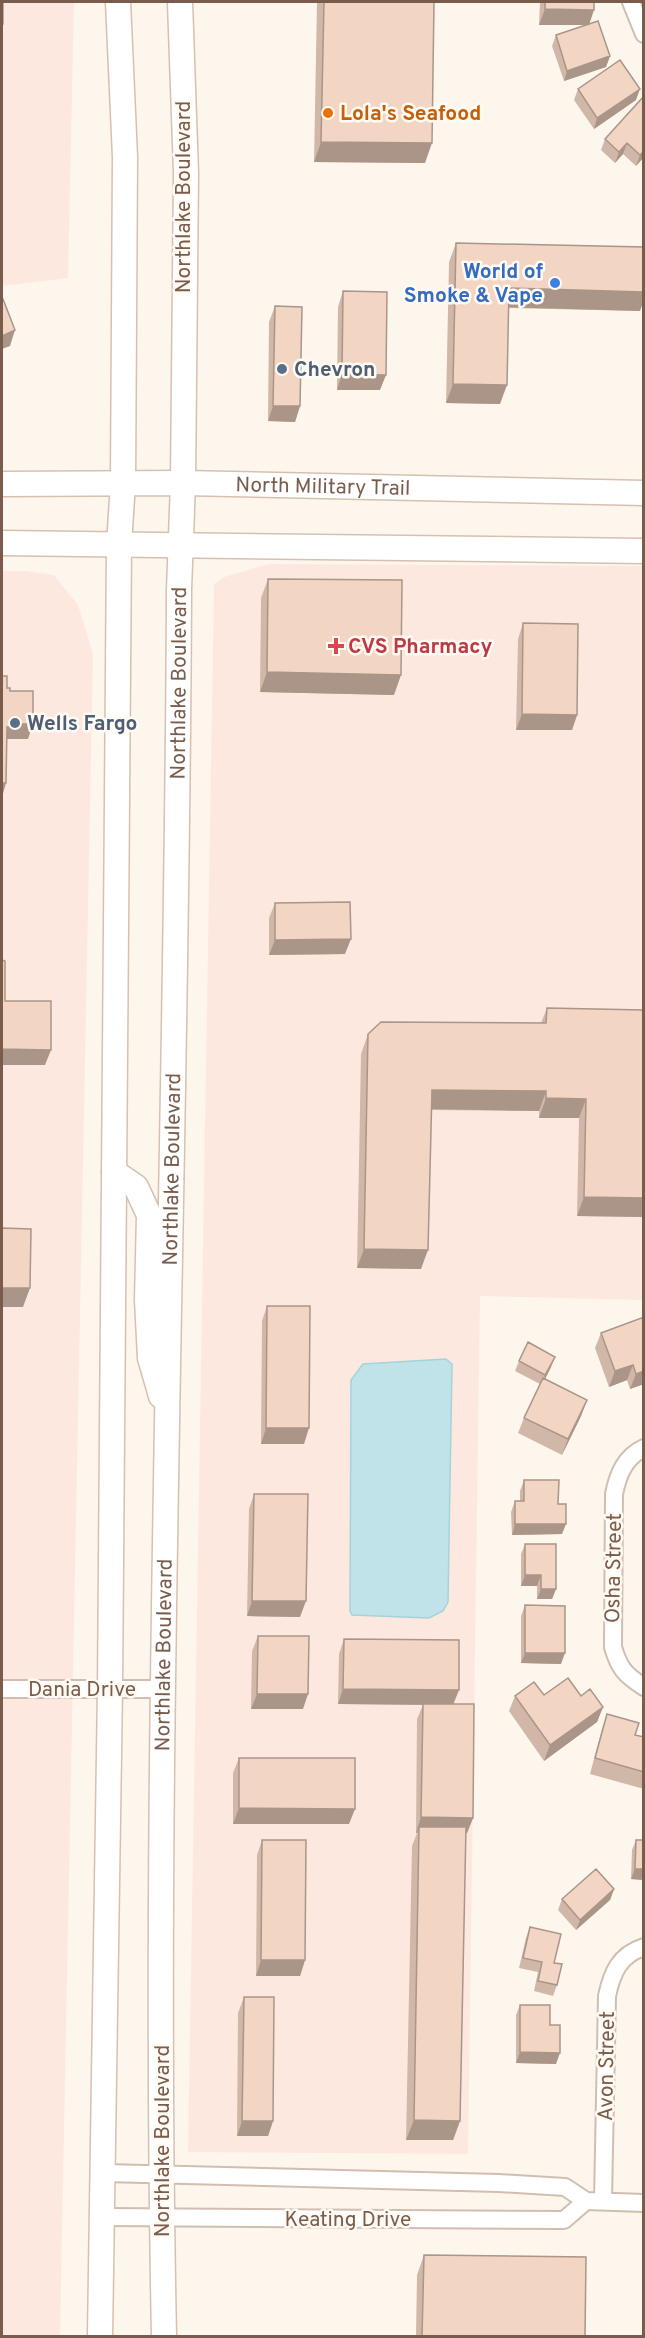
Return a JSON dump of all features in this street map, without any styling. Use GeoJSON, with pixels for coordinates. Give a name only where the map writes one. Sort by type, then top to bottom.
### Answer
{"type":"FeatureCollection","features":[{"type":"Feature","properties":{"kind":"main road"},"geometry":{"type":"LineString","coordinates":[[100,2337],[110,1689],[120,544],[123,483],[125,157],[118,2]]}},
{"type":"Feature","properties":{"kind":"main road","name":"Northlake Boulevard"},"geometry":{"type":"LineString","coordinates":[[164,2337],[160,1831],[180,544],[183,483],[186,173],[180,2]]}},
{"type":"Feature","properties":{"kind":"main road","name":"North Military Trail"},"geometry":{"type":"LineString","coordinates":[[2,484],[183,483],[644,493]]}},
{"type":"Feature","properties":{"kind":"main road"},"geometry":{"type":"LineString","coordinates":[[2,543],[644,551]]}},
{"type":"Feature","properties":{"kind":"main road"},"geometry":{"type":"LineString","coordinates":[[114,1172],[136,1187],[149,1215],[147,1300],[150,1358],[168,1421]]}},
{"type":"Feature","properties":{"kind":"street"},"geometry":{"type":"LineString","coordinates":[[631,2],[644,34]]}},
{"type":"Feature","properties":{"kind":"street","name":"Osha Street"},"geometry":{"type":"LineString","coordinates":[[644,1448],[627,1460],[617,1479],[614,1494],[613,1647],[618,1662],[627,1676],[644,1687]]}},
{"type":"Feature","properties":{"kind":"street","name":"Dania Drive"},"geometry":{"type":"LineString","coordinates":[[2,1689],[162,1689]]}},
{"type":"Feature","properties":{"kind":"street","name":"Avon Street"},"geometry":{"type":"LineString","coordinates":[[603,2201],[607,1996],[611,1976],[623,1959],[644,1947]]}},
{"type":"Feature","properties":{"kind":"street","name":"Keating Drive"},"geometry":{"type":"LineString","coordinates":[[104,2173],[543,2185],[566,2187],[586,2201],[644,2203]]}},
{"type":"Feature","properties":{"kind":"street","name":"Keating Drive"},"geometry":{"type":"LineString","coordinates":[[103,2217],[564,2220],[586,2201]]}},
{"type":"Feature","properties":{"kind":"shaded area"},"geometry":{"type":"Polygon","coordinates":[[[2,2],[74,2],[68,278],[2,286],[2,2]]]}},
{"type":"Feature","properties":{"kind":"shaded area"},"geometry":{"type":"Polygon","coordinates":[[[269,564],[643,566],[643,1300],[480,1296],[468,2154],[188,2152],[214,584],[224,577],[269,564]]]}},
{"type":"Feature","properties":{"kind":"shaded area"},"geometry":{"type":"Polygon","coordinates":[[[2,571],[26,571],[54,575],[78,605],[93,654],[60,2336],[2,2336],[2,571]]]}},
{"type":"Feature","properties":{"kind":"water"},"geometry":{"type":"Polygon","coordinates":[[[446,1359],[452,1364],[448,1602],[443,1611],[429,1618],[352,1615],[350,1611],[351,1380],[363,1364],[446,1359]]]}},
{"type":"Feature","properties":{"kind":"building"},"geometry":{"type":"Polygon","coordinates":[[[324,2],[434,2],[432,143],[321,142],[324,2]]]}},
{"type":"Feature","properties":{"kind":"building"},"geometry":{"type":"Polygon","coordinates":[[[545,2],[594,2],[594,10],[545,9],[545,2]]]}},
{"type":"Feature","properties":{"kind":"building"},"geometry":{"type":"Polygon","coordinates":[[[598,21],[610,56],[567,71],[556,35],[598,21]]]}},
{"type":"Feature","properties":{"kind":"building"},"geometry":{"type":"Polygon","coordinates":[[[620,60],[640,89],[597,118],[578,89],[620,60]]]}},
{"type":"Feature","properties":{"kind":"building"},"geometry":{"type":"Polygon","coordinates":[[[644,96],[644,151],[640,155],[627,143],[619,152],[605,139],[644,96]]]}},
{"type":"Feature","properties":{"kind":"building"},"geometry":{"type":"Polygon","coordinates":[[[456,243],[644,247],[644,292],[509,288],[507,385],[453,384],[456,243]]]}},
{"type":"Feature","properties":{"kind":"building"},"geometry":{"type":"Polygon","coordinates":[[[343,291],[387,292],[386,375],[342,374],[343,291]]]}},
{"type":"Feature","properties":{"kind":"building"},"geometry":{"type":"Polygon","coordinates":[[[2,300],[15,330],[2,336],[2,300]]]}},
{"type":"Feature","properties":{"kind":"building"},"geometry":{"type":"Polygon","coordinates":[[[275,306],[302,307],[300,406],[273,406],[275,306]]]}},
{"type":"Feature","properties":{"kind":"building"},"geometry":{"type":"Polygon","coordinates":[[[268,579],[402,580],[401,675],[267,672],[268,579]]]}},
{"type":"Feature","properties":{"kind":"building"},"geometry":{"type":"Polygon","coordinates":[[[523,623],[578,624],[577,715],[522,714],[523,623]]]}},
{"type":"Feature","properties":{"kind":"building"},"geometry":{"type":"Polygon","coordinates":[[[2,676],[7,676],[7,688],[10,688],[10,691],[33,691],[33,724],[10,724],[10,727],[7,727],[6,783],[2,783],[2,676]]]}},
{"type":"Feature","properties":{"kind":"building"},"geometry":{"type":"Polygon","coordinates":[[[350,902],[351,939],[275,940],[275,903],[350,902]]]}},
{"type":"Feature","properties":{"kind":"building"},"geometry":{"type":"Polygon","coordinates":[[[2,960],[5,961],[5,1001],[51,1001],[51,1050],[2,1049],[2,960]]]}},
{"type":"Feature","properties":{"kind":"building"},"geometry":{"type":"Polygon","coordinates":[[[547,1008],[644,1010],[644,1198],[584,1197],[586,1099],[546,1098],[546,1091],[432,1090],[428,1250],[364,1249],[368,1034],[381,1022],[546,1023],[547,1008]]]}},
{"type":"Feature","properties":{"kind":"building"},"geometry":{"type":"Polygon","coordinates":[[[2,1228],[31,1229],[30,1288],[2,1288],[2,1228]]]}},
{"type":"Feature","properties":{"kind":"building"},"geometry":{"type":"Polygon","coordinates":[[[267,1306],[310,1306],[309,1428],[266,1428],[267,1306]]]}},
{"type":"Feature","properties":{"kind":"building"},"geometry":{"type":"Polygon","coordinates":[[[644,1317],[644,1371],[636,1374],[633,1365],[615,1371],[601,1333],[644,1317]]]}},
{"type":"Feature","properties":{"kind":"building"},"geometry":{"type":"Polygon","coordinates":[[[528,1342],[555,1357],[545,1375],[519,1361],[528,1342]]]}},
{"type":"Feature","properties":{"kind":"building"},"geometry":{"type":"Polygon","coordinates":[[[543,1378],[587,1400],[568,1439],[524,1418],[543,1378]]]}},
{"type":"Feature","properties":{"kind":"building"},"geometry":{"type":"Polygon","coordinates":[[[524,1480],[559,1480],[558,1504],[566,1504],[566,1524],[515,1524],[515,1501],[524,1501],[524,1480]]]}},
{"type":"Feature","properties":{"kind":"building"},"geometry":{"type":"Polygon","coordinates":[[[254,1494],[308,1494],[306,1601],[252,1601],[254,1494]]]}},
{"type":"Feature","properties":{"kind":"building"},"geometry":{"type":"Polygon","coordinates":[[[525,1544],[556,1544],[556,1589],[541,1589],[541,1575],[525,1575],[525,1544]]]}},
{"type":"Feature","properties":{"kind":"building"},"geometry":{"type":"Polygon","coordinates":[[[525,1605],[565,1606],[565,1653],[525,1653],[525,1605]]]}},
{"type":"Feature","properties":{"kind":"building"},"geometry":{"type":"Polygon","coordinates":[[[258,1636],[309,1636],[308,1694],[257,1694],[258,1636]]]}},
{"type":"Feature","properties":{"kind":"building"},"geometry":{"type":"Polygon","coordinates":[[[344,1639],[459,1640],[459,1690],[343,1689],[344,1639]]]}},
{"type":"Feature","properties":{"kind":"building"},"geometry":{"type":"Polygon","coordinates":[[[568,1678],[581,1696],[590,1689],[603,1707],[550,1745],[515,1696],[534,1682],[544,1695],[568,1678]]]}},
{"type":"Feature","properties":{"kind":"building"},"geometry":{"type":"Polygon","coordinates":[[[423,1704],[474,1704],[473,1818],[421,1817],[423,1704]]]}},
{"type":"Feature","properties":{"kind":"building"},"geometry":{"type":"Polygon","coordinates":[[[607,1714],[639,1723],[635,1735],[644,1737],[644,1772],[595,1758],[607,1714]]]}},
{"type":"Feature","properties":{"kind":"building"},"geometry":{"type":"Polygon","coordinates":[[[239,1758],[355,1758],[355,1809],[239,1808],[239,1758]]]}},
{"type":"Feature","properties":{"kind":"building"},"geometry":{"type":"Polygon","coordinates":[[[419,1827],[466,1827],[460,2121],[414,2120],[419,1827]]]}},
{"type":"Feature","properties":{"kind":"building"},"geometry":{"type":"Polygon","coordinates":[[[262,1840],[306,1840],[305,1960],[261,1960],[262,1840]]]}},
{"type":"Feature","properties":{"kind":"building"},"geometry":{"type":"Polygon","coordinates":[[[636,1840],[644,1840],[644,1869],[635,1869],[636,1840]]]}},
{"type":"Feature","properties":{"kind":"building"},"geometry":{"type":"Polygon","coordinates":[[[596,1869],[614,1889],[580,1920],[562,1899],[596,1869]]]}},
{"type":"Feature","properties":{"kind":"building"},"geometry":{"type":"Polygon","coordinates":[[[530,1927],[561,1934],[554,1963],[562,1964],[557,1985],[538,1981],[542,1962],[523,1958],[530,1927]]]}},
{"type":"Feature","properties":{"kind":"building"},"geometry":{"type":"Polygon","coordinates":[[[244,1997],[274,1997],[273,2121],[242,2121],[244,1997]]]}},
{"type":"Feature","properties":{"kind":"building"},"geometry":{"type":"Polygon","coordinates":[[[520,2005],[550,2005],[550,2025],[560,2025],[560,2053],[520,2052],[520,2005]]]}},
{"type":"Feature","properties":{"kind":"building"},"geometry":{"type":"Polygon","coordinates":[[[424,2255],[586,2257],[585,2337],[422,2337],[424,2255]]]}},
{"type":"Feature","properties":{"kind":"place","name":"Lola's Seafood"},"geometry":{"type":"Point","coordinates":[328,113]}},
{"type":"Feature","properties":{"kind":"place","name":"World of Smoke & Vape"},"geometry":{"type":"Point","coordinates":[555,283]}},
{"type":"Feature","properties":{"kind":"place","name":"Chevron"},"geometry":{"type":"Point","coordinates":[282,369]}},
{"type":"Feature","properties":{"kind":"place","name":"CVS Pharmacy"},"geometry":{"type":"Point","coordinates":[336,646]}},
{"type":"Feature","properties":{"kind":"place","name":"Wells Fargo"},"geometry":{"type":"Point","coordinates":[15,723]}}]}
